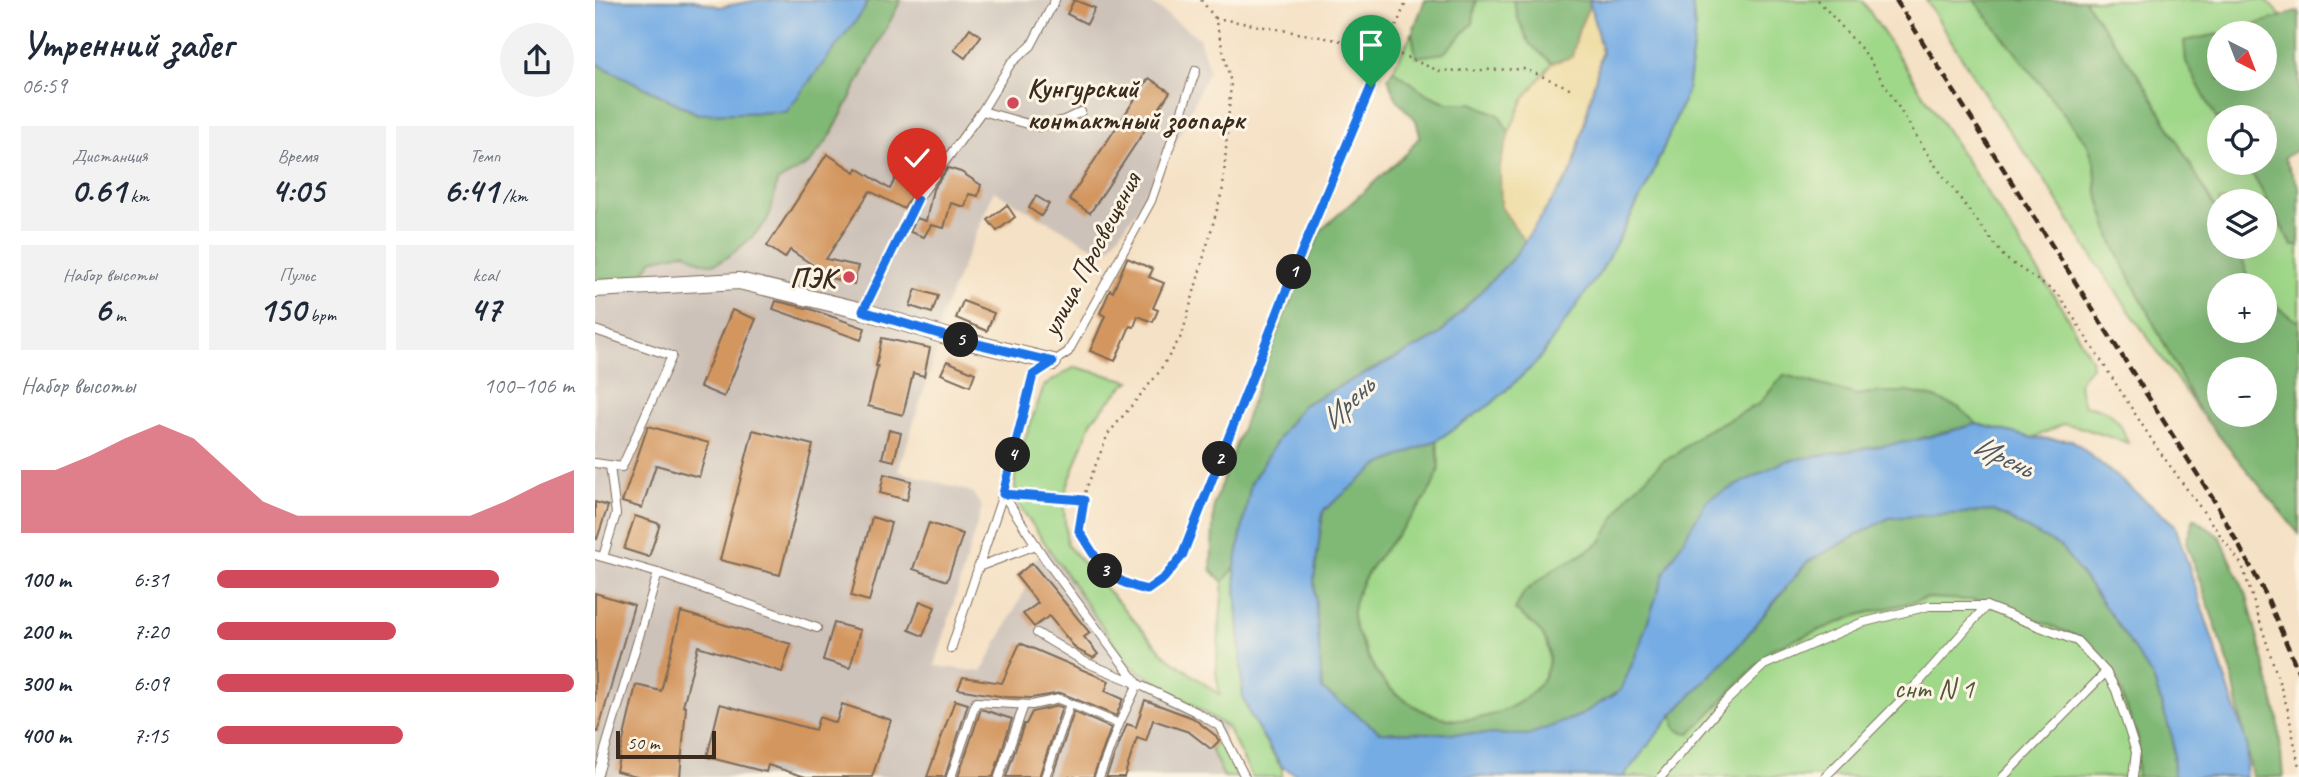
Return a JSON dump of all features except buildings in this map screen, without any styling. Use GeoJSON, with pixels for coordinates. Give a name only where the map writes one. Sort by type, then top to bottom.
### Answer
{"type":"FeatureCollection","features":[{"type":"Feature","properties":{"kind":"street"},"geometry":{"type":"LineString","coordinates":[[595,289],[739,281],[1053,362]]}},
{"type":"Feature","properties":{"kind":"lane"},"geometry":{"type":"LineString","coordinates":[[863,311],[917,200],[982,111],[1011,63],[1031,46],[1055,0]]}},
{"type":"Feature","properties":{"kind":"lane","name":"улица Просвещения"},"geometry":{"type":"LineString","coordinates":[[951,649],[1003,494],[1033,375],[1067,352],[1151,201],[1162,162],[1196,70]]}},
{"type":"Feature","properties":{"kind":"lane"},"geometry":{"type":"LineString","coordinates":[[982,111],[1038,127],[1081,112]]}},
{"type":"Feature","properties":{"kind":"lane"},"geometry":{"type":"LineString","coordinates":[[595,330],[671,356],[622,467],[595,463]]}},
{"type":"Feature","properties":{"kind":"lane"},"geometry":{"type":"LineString","coordinates":[[610,466],[616,514],[599,556],[658,573],[817,628]]}},
{"type":"Feature","properties":{"kind":"lane"},"geometry":{"type":"LineString","coordinates":[[1003,494],[1036,545],[1137,684]]}},
{"type":"Feature","properties":{"kind":"lane"},"geometry":{"type":"LineString","coordinates":[[978,567],[1036,545]]}},
{"type":"Feature","properties":{"kind":"lane"},"geometry":{"type":"LineString","coordinates":[[597,777],[658,573]]}},
{"type":"Feature","properties":{"kind":"lane"},"geometry":{"type":"LineString","coordinates":[[1661,777],[1721,706],[1765,665],[1861,623],[1929,606],[1986,606],[2077,641],[2106,672],[2116,690],[2136,752],[2133,777]]}},
{"type":"Feature","properties":{"kind":"lane"},"geometry":{"type":"LineString","coordinates":[[1825,777],[1920,681],[1986,606]]}},
{"type":"Feature","properties":{"kind":"lane"},"geometry":{"type":"LineString","coordinates":[[1037,633],[1085,663],[1137,684],[1219,726],[1245,777]]}},
{"type":"Feature","properties":{"kind":"lane"},"geometry":{"type":"LineString","coordinates":[[2003,777],[2106,672]]}},
{"type":"Feature","properties":{"kind":"lane"},"geometry":{"type":"LineString","coordinates":[[1099,777],[1137,684]]}},
{"type":"Feature","properties":{"kind":"lane"},"geometry":{"type":"LineString","coordinates":[[951,777],[976,702],[1032,705],[1059,699],[1119,724]]}},
{"type":"Feature","properties":{"kind":"lane"},"geometry":{"type":"LineString","coordinates":[[1045,777],[1070,704]]}},
{"type":"Feature","properties":{"kind":"lane"},"geometry":{"type":"LineString","coordinates":[[999,777],[1024,705]]}},
{"type":"Feature","properties":{"kind":"path"},"geometry":{"type":"LineString","coordinates":[[1201,0],[1215,18],[1231,83],[1223,188],[1182,335],[1157,375],[1108,434],[1086,489],[1079,531],[1104,570],[1129,586],[1147,590],[1164,578],[1182,556],[1297,263],[1407,0]]}},
{"type":"Feature","properties":{"kind":"path"},"geometry":{"type":"LineString","coordinates":[[1818,0],[1865,52],[1932,161],[2005,258],[2059,295],[2157,448],[2242,565],[2288,710],[2299,767]]}},
{"type":"Feature","properties":{"kind":"path"},"geometry":{"type":"LineString","coordinates":[[1215,18],[1387,50],[1439,71],[1525,69],[1574,90]]}},
{"type":"Feature","properties":{"kind":"path"},"geometry":{"type":"LineString","coordinates":[[1003,494],[1084,500]]}},
{"type":"Feature","properties":{"kind":"shaded area"},"geometry":{"type":"Polygon","coordinates":[[[901,0],[1147,0],[1199,38],[1209,70],[1158,181],[1105,254],[994,191],[941,317],[936,353],[898,471],[972,492],[982,507],[935,666],[982,672],[1026,588],[1016,576],[1048,548],[1128,664],[1227,727],[1221,739],[1211,749],[1224,777],[595,777],[595,282],[641,277],[652,260],[686,252],[700,262],[736,250],[755,233],[768,219],[776,182],[831,135],[901,0]]]}},
{"type":"Feature","properties":{"kind":"green space"},"geometry":{"type":"Polygon","coordinates":[[[868,0],[901,0],[831,135],[810,163],[777,182],[769,216],[757,231],[736,251],[716,263],[703,263],[686,252],[652,260],[641,277],[595,282],[595,63],[698,114],[864,10],[868,0]]]}},
{"type":"Feature","properties":{"kind":"green space"},"geometry":{"type":"Polygon","coordinates":[[[1425,0],[1476,0],[1473,23],[1444,53],[1416,57],[1412,33],[1425,0]]]}},
{"type":"Feature","properties":{"kind":"green space"},"geometry":{"type":"Polygon","coordinates":[[[1476,0],[1513,0],[1530,44],[1552,63],[1523,100],[1509,133],[1499,115],[1472,103],[1448,103],[1427,94],[1393,70],[1412,33],[1416,57],[1473,23],[1476,0]]]}},
{"type":"Feature","properties":{"kind":"green space"},"geometry":{"type":"Polygon","coordinates":[[[1513,0],[1589,0],[1590,4],[1579,29],[1572,57],[1552,63],[1530,44],[1513,0]]]}},
{"type":"Feature","properties":{"kind":"green space"},"geometry":{"type":"Polygon","coordinates":[[[1692,0],[1862,0],[2062,308],[2091,359],[2092,367],[2079,384],[2084,405],[2101,409],[2113,416],[2128,443],[2063,424],[2033,438],[1977,424],[1960,408],[1935,398],[1908,392],[1857,395],[1784,375],[1759,404],[1702,433],[1674,456],[1664,460],[1601,542],[1557,567],[1515,610],[1538,630],[1547,645],[1548,663],[1543,679],[1532,692],[1501,712],[1464,720],[1438,717],[1400,697],[1376,671],[1353,619],[1358,592],[1378,558],[1430,491],[1439,468],[1437,440],[1491,404],[1536,363],[1601,271],[1649,182],[1687,92],[1695,31],[1692,0]]]}},
{"type":"Feature","properties":{"kind":"green space"},"geometry":{"type":"Polygon","coordinates":[[[1926,0],[1974,0],[2087,143],[2095,164],[2097,192],[2113,244],[2198,410],[2095,261],[2044,179],[1997,114],[1926,0]]]}},
{"type":"Feature","properties":{"kind":"green space"},"geometry":{"type":"Polygon","coordinates":[[[1974,0],[2084,0],[2145,85],[2207,194],[2207,259],[2242,259],[2247,273],[2207,273],[2207,343],[2277,343],[2277,307],[2299,323],[2299,534],[2212,427],[2277,427],[2277,357],[2207,357],[2207,421],[2198,410],[2113,244],[2097,192],[2095,164],[2087,143],[1974,0]]]}},
{"type":"Feature","properties":{"kind":"green space"},"geometry":{"type":"Polygon","coordinates":[[[2084,0],[2266,0],[2283,18],[2272,21],[2207,21],[2207,37],[2184,41],[2211,105],[2207,105],[2207,175],[2253,175],[2261,189],[2207,189],[2207,194],[2145,85],[2084,0]]]}},
{"type":"Feature","properties":{"kind":"green space"},"geometry":{"type":"Polygon","coordinates":[[[2299,11],[2299,148],[2284,158],[2299,187],[2299,246],[2293,246],[2277,217],[2277,189],[2261,189],[2253,175],[2277,175],[2277,105],[2209,105],[2186,62],[2184,41],[2207,36],[2207,91],[2277,91],[2277,21],[2266,21],[2299,11]]]}},
{"type":"Feature","properties":{"kind":"green space"},"geometry":{"type":"Polygon","coordinates":[[[1393,70],[1427,94],[1447,103],[1472,103],[1499,115],[1509,133],[1500,166],[1501,207],[1525,242],[1514,257],[1437,337],[1303,405],[1251,483],[1235,567],[1223,582],[1211,570],[1214,504],[1279,328],[1321,230],[1407,153],[1420,136],[1416,120],[1400,104],[1392,90],[1388,77],[1393,70]]]}},
{"type":"Feature","properties":{"kind":"green space"},"geometry":{"type":"Polygon","coordinates":[[[2277,219],[2293,246],[2299,246],[2299,323],[2277,307],[2277,273],[2247,273],[2241,259],[2277,259],[2277,219]]]}},
{"type":"Feature","properties":{"kind":"green space"},"geometry":{"type":"Polygon","coordinates":[[[1075,367],[1130,381],[1092,420],[1063,498],[1067,545],[1165,655],[1220,695],[1216,673],[1223,582],[1235,567],[1243,698],[1251,717],[1282,769],[1282,777],[1252,777],[1227,727],[1128,664],[1016,501],[1014,469],[1044,386],[1075,367]]]}},
{"type":"Feature","properties":{"kind":"green space"},"geometry":{"type":"Polygon","coordinates":[[[1784,375],[1857,395],[1909,392],[1935,398],[1960,408],[1977,424],[1912,441],[1639,647],[1621,690],[1579,716],[1528,736],[1380,732],[1322,689],[1314,580],[1323,511],[1377,466],[1437,440],[1439,468],[1430,491],[1378,558],[1358,592],[1353,617],[1361,641],[1381,679],[1407,702],[1428,713],[1448,719],[1482,717],[1501,712],[1533,692],[1543,678],[1549,662],[1545,639],[1538,629],[1515,610],[1524,592],[1557,567],[1601,542],[1628,495],[1664,460],[1674,456],[1702,433],[1759,404],[1784,375]]]}},
{"type":"Feature","properties":{"kind":"green space"},"geometry":{"type":"Polygon","coordinates":[[[1994,511],[2061,547],[2114,619],[2153,678],[2173,740],[2174,777],[2137,777],[2138,739],[2113,671],[2081,638],[1991,601],[1929,598],[1858,615],[1773,648],[1691,733],[1675,728],[1673,714],[1735,650],[1807,562],[1889,518],[1994,511]]]}},
{"type":"Feature","properties":{"kind":"green space"},"geometry":{"type":"Polygon","coordinates":[[[2194,518],[2220,537],[2247,596],[2278,717],[2283,777],[2252,777],[2231,670],[2186,542],[2194,518]]]}},
{"type":"Feature","properties":{"kind":"green space","name":"снт N 1"},"geometry":{"type":"Polygon","coordinates":[[[1929,598],[1991,601],[2081,638],[2113,671],[2138,739],[2137,777],[1623,777],[1673,714],[1675,728],[1691,733],[1773,648],[1858,615],[1929,598]]]}},
{"type":"Feature","properties":{"kind":"green space"},"geometry":{"type":"Polygon","coordinates":[[[1221,739],[1240,777],[1224,777],[1211,749],[1221,739]]]}},
{"type":"Feature","properties":{"kind":"sand"},"geometry":{"type":"Polygon","coordinates":[[[1590,4],[1602,52],[1573,169],[1525,242],[1501,207],[1500,166],[1509,133],[1523,100],[1552,63],[1572,57],[1579,29],[1590,4]]]}},
{"type":"Feature","properties":{"kind":"water"},"geometry":{"type":"Polygon","coordinates":[[[595,0],[694,0],[720,7],[758,0],[868,0],[864,10],[786,112],[698,114],[595,63],[595,0]]]}},
{"type":"Feature","properties":{"kind":"water","name":"Ирень"},"geometry":{"type":"Polygon","coordinates":[[[1589,0],[1692,0],[1695,31],[1687,92],[1649,182],[1601,271],[1536,363],[1491,404],[1437,440],[1377,466],[1323,511],[1314,580],[1322,689],[1380,732],[1528,735],[1579,716],[1621,690],[1665,571],[1707,500],[1785,461],[1912,441],[1977,424],[2033,438],[2072,440],[2175,525],[2247,745],[2246,777],[2174,777],[2173,740],[2153,678],[2114,619],[2061,547],[1994,511],[1889,518],[1807,562],[1735,650],[1673,714],[1623,777],[1301,777],[1282,767],[1251,717],[1243,698],[1235,567],[1251,483],[1303,405],[1437,337],[1514,257],[1573,169],[1602,52],[1589,0]]]}},
{"type":"Feature","properties":{"kind":"railway"},"geometry":{"type":"LineString","coordinates":[[1896,0],[2215,502],[2266,595],[2299,673]]}},
{"type":"Feature","properties":{"kind":"place","name":"Кунгурский контактный зоопарк"},"geometry":{"type":"Point","coordinates":[1013,103]}},
{"type":"Feature","properties":{"kind":"place","name":"ПЭК"},"geometry":{"type":"Point","coordinates":[849,277]}},
{"type":"Feature","properties":{"kind":"route"},"geometry":{"type":"LineString","coordinates":[[917,200],[863,311],[949,337],[1053,362],[1033,375],[1003,494],[1084,500],[1079,531],[1104,570],[1129,586],[1147,590],[1164,578],[1182,556],[1297,263],[1371,87]]}}]}
